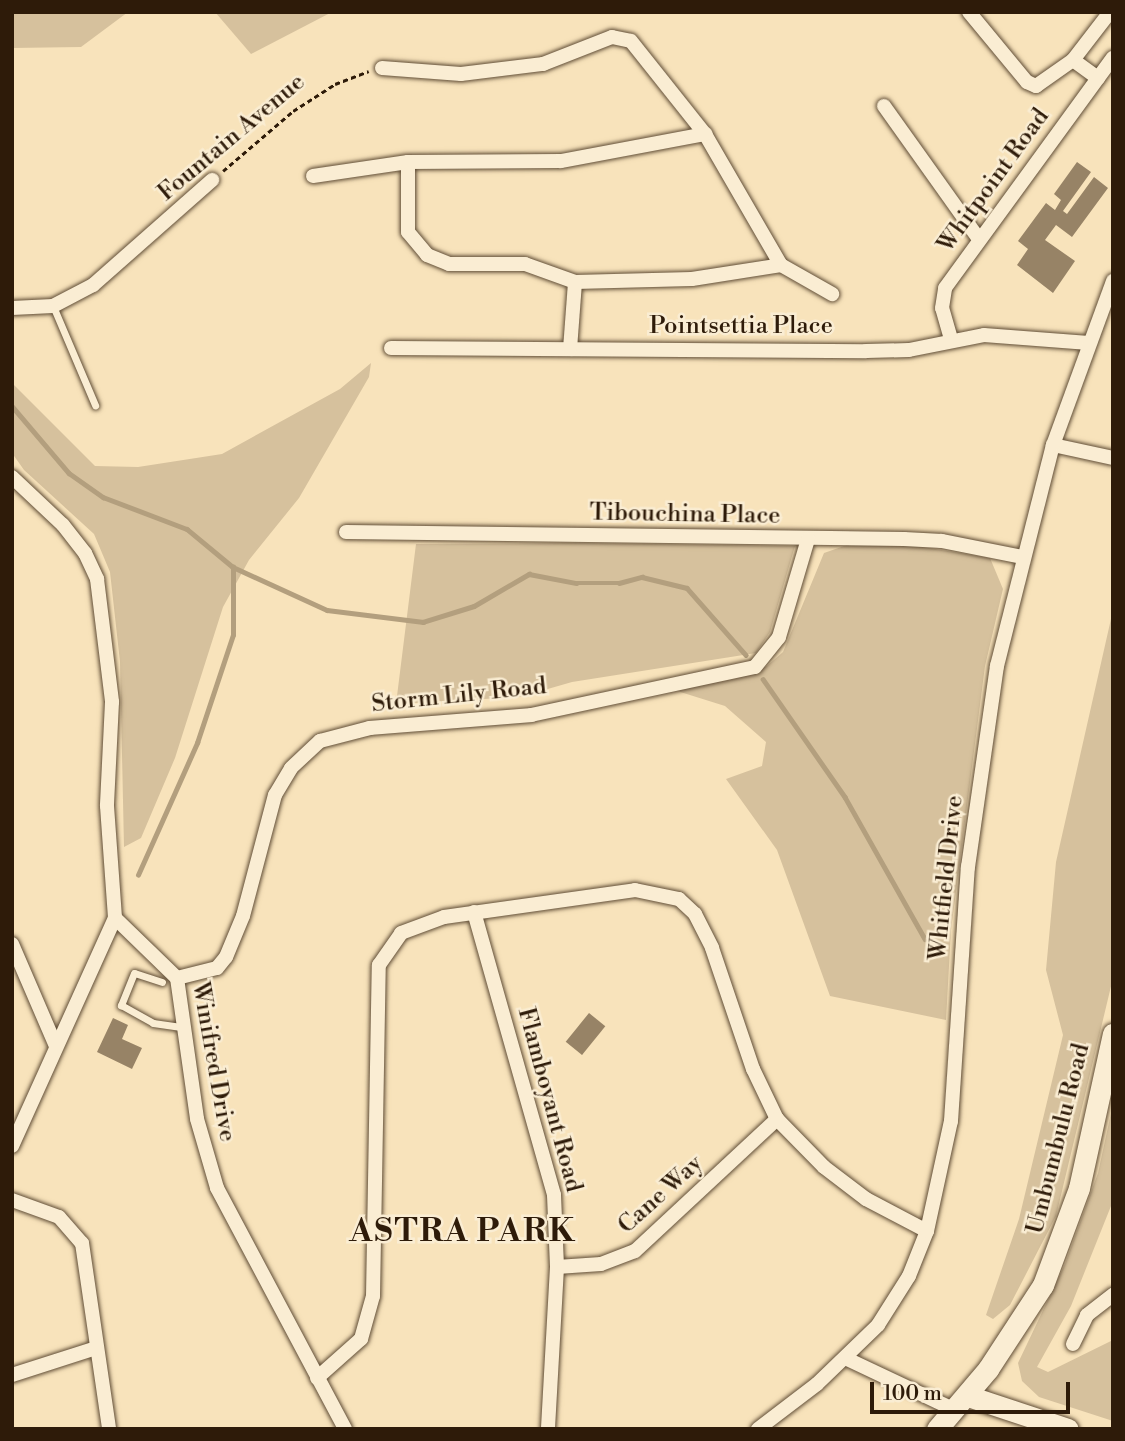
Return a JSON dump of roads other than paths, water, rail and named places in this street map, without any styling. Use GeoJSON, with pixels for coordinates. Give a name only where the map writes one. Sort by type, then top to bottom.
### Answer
{"type":"FeatureCollection","features":[{"type":"Feature","properties":{"kind":"main road","name":"Umbumbulu Road"},"geometry":{"type":"LineString","coordinates":[[937,1429],[962,1403],[1036,1299],[1063,1238],[1086,1162],[1113,1034]]}},
{"type":"Feature","properties":{"kind":"main road"},"geometry":{"type":"LineString","coordinates":[[962,1403],[1068,1429]]}},
{"type":"Feature","properties":{"kind":"street"},"geometry":{"type":"LineString","coordinates":[[969,12],[1031,85],[1039,85],[1073,60],[1110,12]]}},
{"type":"Feature","properties":{"kind":"street"},"geometry":{"type":"LineString","coordinates":[[382,68],[461,74],[520,67],[622,37],[642,50],[705,134],[781,265],[832,294]]}},
{"type":"Feature","properties":{"kind":"street","name":"Whitpoint Road"},"geometry":{"type":"LineString","coordinates":[[951,339],[942,298],[979,239],[1113,58]]}},
{"type":"Feature","properties":{"kind":"street"},"geometry":{"type":"LineString","coordinates":[[1073,60],[1098,78]]}},
{"type":"Feature","properties":{"kind":"street"},"geometry":{"type":"LineString","coordinates":[[884,106],[979,239]]}},
{"type":"Feature","properties":{"kind":"street"},"geometry":{"type":"LineString","coordinates":[[313,176],[408,162],[561,161],[705,134]]}},
{"type":"Feature","properties":{"kind":"street"},"geometry":{"type":"LineString","coordinates":[[408,162],[408,232],[427,255],[449,264],[525,264],[575,282],[692,279],[781,265]]}},
{"type":"Feature","properties":{"kind":"street","name":"Fountain Avenue"},"geometry":{"type":"LineString","coordinates":[[12,308],[53,306],[101,280],[212,180]]}},
{"type":"Feature","properties":{"kind":"street","name":"Whitfield Drive"},"geometry":{"type":"LineString","coordinates":[[758,1429],[845,1358],[891,1307],[928,1231],[951,1121],[968,867],[997,666],[1022,557],[1053,445],[1088,343],[1113,281]]}},
{"type":"Feature","properties":{"kind":"street"},"geometry":{"type":"LineString","coordinates":[[570,349],[575,282]]}},
{"type":"Feature","properties":{"kind":"street","name":"Pointsettia Place"},"geometry":{"type":"LineString","coordinates":[[391,348],[887,350],[928,347],[951,339],[1015,335],[1088,343]]}},
{"type":"Feature","properties":{"kind":"street"},"geometry":{"type":"LineString","coordinates":[[1053,445],[1113,458]]}},
{"type":"Feature","properties":{"kind":"street"},"geometry":{"type":"LineString","coordinates":[[12,477],[79,544],[97,579],[112,702],[107,806],[115,918],[12,1146]]}},
{"type":"Feature","properties":{"kind":"street","name":"Tibouchina Place"},"geometry":{"type":"LineString","coordinates":[[346,532],[942,541],[1022,557]]}},
{"type":"Feature","properties":{"kind":"street","name":"Storm Lily Road"},"geometry":{"type":"LineString","coordinates":[[177,978],[216,968],[226,957],[239,929],[275,795],[291,768],[320,741],[370,729],[503,720],[755,667],[779,637],[808,539]]}},
{"type":"Feature","properties":{"kind":"street"},"geometry":{"type":"LineString","coordinates":[[317,1378],[360,1339],[373,1296],[379,965],[401,933],[474,912],[635,890],[679,899],[695,914],[712,948],[752,1069],[777,1119],[824,1167],[866,1199],[928,1231]]}},
{"type":"Feature","properties":{"kind":"street","name":"Flamboyant Road"},"geometry":{"type":"LineString","coordinates":[[474,912],[543,1147],[554,1195],[557,1267],[548,1429]]}},
{"type":"Feature","properties":{"kind":"street","name":"Winifred Drive"},"geometry":{"type":"LineString","coordinates":[[115,918],[177,978],[197,1119],[217,1188],[345,1429]]}},
{"type":"Feature","properties":{"kind":"street"},"geometry":{"type":"LineString","coordinates":[[12,944],[56,1045]]}},
{"type":"Feature","properties":{"kind":"street","name":"Cane Way"},"geometry":{"type":"LineString","coordinates":[[557,1267],[601,1264],[635,1251],[777,1119]]}},
{"type":"Feature","properties":{"kind":"street"},"geometry":{"type":"LineString","coordinates":[[12,1200],[59,1217],[82,1243],[109,1429]]}},
{"type":"Feature","properties":{"kind":"street"},"geometry":{"type":"LineString","coordinates":[[1073,1344],[1087,1315],[1113,1295]]}},
{"type":"Feature","properties":{"kind":"street"},"geometry":{"type":"LineString","coordinates":[[12,1375],[96,1348]]}},
{"type":"Feature","properties":{"kind":"street"},"geometry":{"type":"LineString","coordinates":[[845,1358],[962,1403]]}},
{"type":"Feature","properties":{"kind":"lane"},"geometry":{"type":"LineString","coordinates":[[53,306],[95,405]]}},
{"type":"Feature","properties":{"kind":"lane"},"geometry":{"type":"LineString","coordinates":[[162,982],[134,973],[121,1004],[153,1023],[183,1027]]}},
{"type":"Feature","properties":{"kind":"waterway"},"geometry":{"type":"LineString","coordinates":[[12,406],[69,473],[103,497],[187,529],[233,567],[327,610],[423,622],[474,606],[529,574],[576,583],[619,583],[642,577],[687,588],[746,655]]}},
{"type":"Feature","properties":{"kind":"waterway"},"geometry":{"type":"LineString","coordinates":[[138,875],[197,743],[233,635],[233,567]]}},
{"type":"Feature","properties":{"kind":"waterway"},"geometry":{"type":"LineString","coordinates":[[763,679],[845,797],[925,939]]}},
{"type":"Feature","properties":{"kind":"district","name":"ASTRA PARK"},"geometry":{"type":"Point","coordinates":[463,1231]}}]}
